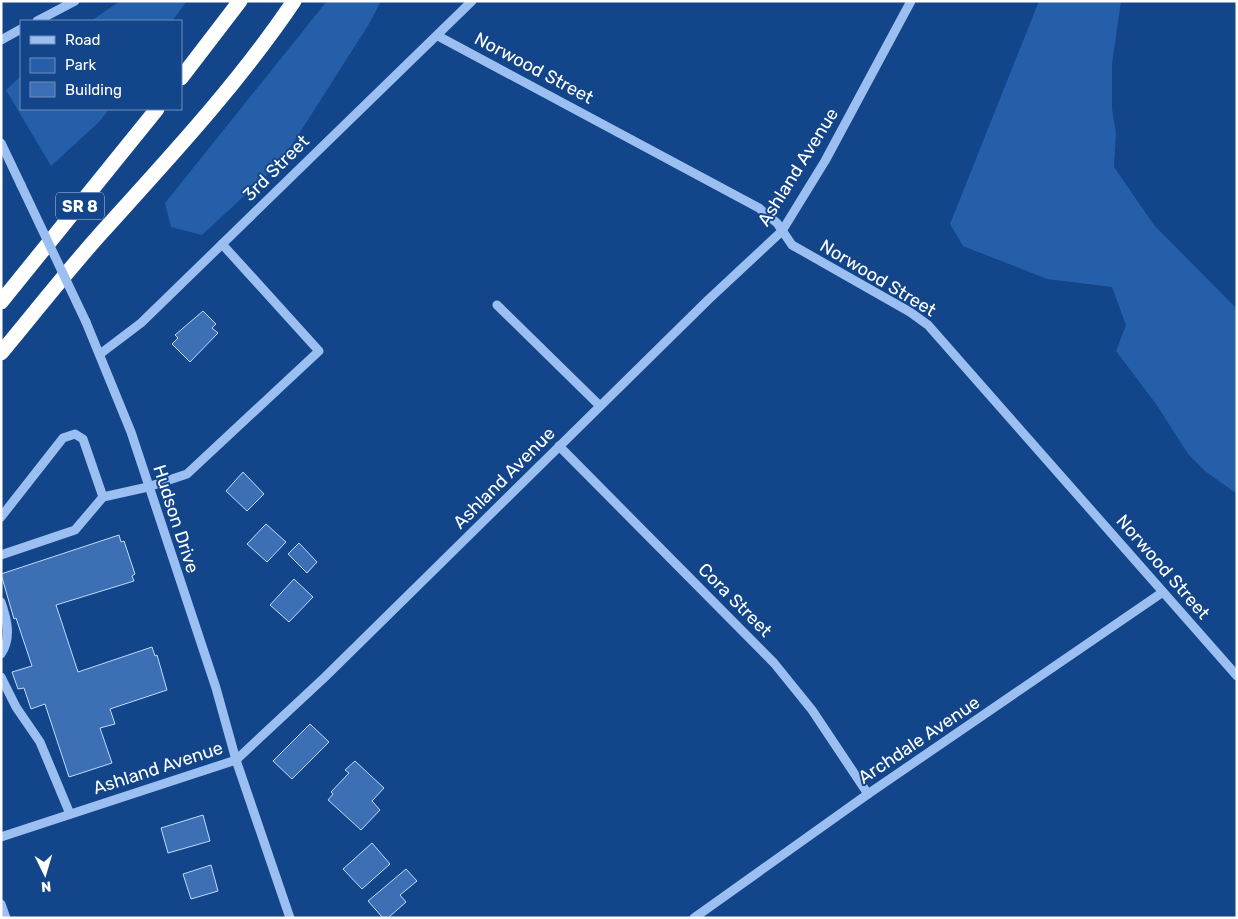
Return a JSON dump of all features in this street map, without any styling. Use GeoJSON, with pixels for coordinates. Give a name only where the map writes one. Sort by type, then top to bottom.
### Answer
{"type":"FeatureCollection","features":[{"type":"Feature","properties":{"kind":"highway"},"geometry":{"type":"LineString","coordinates":[[182,77],[240,1]]}},
{"type":"Feature","properties":{"kind":"highway","name":"SR 8"},"geometry":{"type":"LineString","coordinates":[[1,353],[101,233],[188,138],[276,28],[294,1]]}},
{"type":"Feature","properties":{"kind":"highway","name":"SR 8"},"geometry":{"type":"LineString","coordinates":[[1,302],[156,110]]}},
{"type":"Feature","properties":{"kind":"street"},"geometry":{"type":"LineString","coordinates":[[39,20],[75,1]]}},
{"type":"Feature","properties":{"kind":"street","name":"3rd Street"},"geometry":{"type":"LineString","coordinates":[[100,354],[141,323],[472,1]]}},
{"type":"Feature","properties":{"kind":"street","name":"Ashland Avenue"},"geometry":{"type":"LineString","coordinates":[[1,837],[236,760],[325,677],[559,446],[782,231],[825,161],[912,1]]}},
{"type":"Feature","properties":{"kind":"street"},"geometry":{"type":"LineString","coordinates":[[1,40],[20,30]]}},
{"type":"Feature","properties":{"kind":"street","name":"Norwood Street"},"geometry":{"type":"LineString","coordinates":[[438,36],[759,208],[777,223],[792,245],[910,312],[928,325],[1237,676]]}},
{"type":"Feature","properties":{"kind":"street","name":"Hudson Drive"},"geometry":{"type":"LineString","coordinates":[[1,143],[86,322],[130,432],[216,688],[236,760],[290,918]]}},
{"type":"Feature","properties":{"kind":"street"},"geometry":{"type":"LineString","coordinates":[[1,555],[75,530],[104,497],[148,487],[187,474],[319,351],[222,244]]}},
{"type":"Feature","properties":{"kind":"street"},"geometry":{"type":"LineString","coordinates":[[497,306],[600,406]]}},
{"type":"Feature","properties":{"kind":"street"},"geometry":{"type":"LineString","coordinates":[[1,517],[63,438],[75,434],[83,439],[104,497]]}},
{"type":"Feature","properties":{"kind":"street","name":"Cora Street"},"geometry":{"type":"LineString","coordinates":[[559,446],[774,663],[812,710],[868,794]]}},
{"type":"Feature","properties":{"kind":"street","name":"Archdale Avenue"},"geometry":{"type":"LineString","coordinates":[[694,918],[868,794],[1163,592]]}},
{"type":"Feature","properties":{"kind":"street"},"geometry":{"type":"LineString","coordinates":[[1,602],[8,632],[6,647],[1,654]]}},
{"type":"Feature","properties":{"kind":"street"},"geometry":{"type":"LineString","coordinates":[[1,677],[16,707],[40,742],[70,814]]}},
{"type":"Feature","properties":{"kind":"street"},"geometry":{"type":"LineString","coordinates":[[1,904],[6,918]]}},
{"type":"Feature","properties":{"kind":"green space"},"geometry":{"type":"Polygon","coordinates":[[[120,1],[187,1],[173,20],[92,20],[120,1]]]}},
{"type":"Feature","properties":{"kind":"green space"},"geometry":{"type":"Polygon","coordinates":[[[327,1],[381,1],[369,24],[281,162],[202,235],[171,227],[165,203],[327,1]]]}},
{"type":"Feature","properties":{"kind":"green space"},"geometry":{"type":"Polygon","coordinates":[[[1039,1],[1121,1],[1112,64],[1112,109],[1116,133],[1114,167],[1154,225],[1237,309],[1237,494],[1205,471],[1188,454],[1156,404],[1116,351],[1126,325],[1112,287],[1047,279],[963,246],[950,224],[1039,1]]]}},
{"type":"Feature","properties":{"kind":"green space"},"geometry":{"type":"Polygon","coordinates":[[[20,77],[20,110],[108,110],[100,121],[51,166],[6,90],[20,77]]]}},
{"type":"Feature","properties":{"kind":"building"},"geometry":{"type":"Polygon","coordinates":[[[203,311],[216,324],[212,328],[218,333],[190,362],[172,344],[178,338],[175,335],[203,311]]]}},
{"type":"Feature","properties":{"kind":"building"},"geometry":{"type":"Polygon","coordinates":[[[243,472],[264,494],[247,511],[226,491],[243,472]]]}},
{"type":"Feature","properties":{"kind":"building"},"geometry":{"type":"Polygon","coordinates":[[[266,524],[286,542],[267,562],[247,544],[266,524]]]}},
{"type":"Feature","properties":{"kind":"building"},"geometry":{"type":"Polygon","coordinates":[[[119,535],[121,542],[124,541],[135,574],[132,576],[134,581],[56,605],[78,672],[152,647],[155,656],[157,655],[167,690],[110,709],[115,724],[100,728],[112,763],[69,777],[45,704],[31,709],[24,688],[18,689],[12,672],[32,666],[16,618],[14,619],[1,574],[119,535]]]}},
{"type":"Feature","properties":{"kind":"building"},"geometry":{"type":"Polygon","coordinates":[[[299,543],[317,562],[307,573],[288,554],[299,543]]]}},
{"type":"Feature","properties":{"kind":"building"},"geometry":{"type":"Polygon","coordinates":[[[294,579],[313,597],[289,622],[270,605],[294,579]]]}},
{"type":"Feature","properties":{"kind":"building"},"geometry":{"type":"Polygon","coordinates":[[[310,724],[329,742],[292,779],[273,761],[310,724]]]}},
{"type":"Feature","properties":{"kind":"building"},"geometry":{"type":"Polygon","coordinates":[[[355,761],[384,788],[372,801],[380,810],[361,830],[328,800],[333,794],[331,792],[349,773],[345,770],[355,761]]]}},
{"type":"Feature","properties":{"kind":"building"},"geometry":{"type":"Polygon","coordinates":[[[203,815],[210,841],[168,853],[161,828],[203,815]]]}},
{"type":"Feature","properties":{"kind":"building"},"geometry":{"type":"Polygon","coordinates":[[[372,843],[390,864],[362,889],[343,869],[372,843]]]}},
{"type":"Feature","properties":{"kind":"building"},"geometry":{"type":"Polygon","coordinates":[[[211,865],[218,891],[191,899],[183,874],[211,865]]]}},
{"type":"Feature","properties":{"kind":"building"},"geometry":{"type":"Polygon","coordinates":[[[406,869],[417,881],[400,895],[406,902],[388,918],[383,918],[368,901],[406,869]]]}}]}
